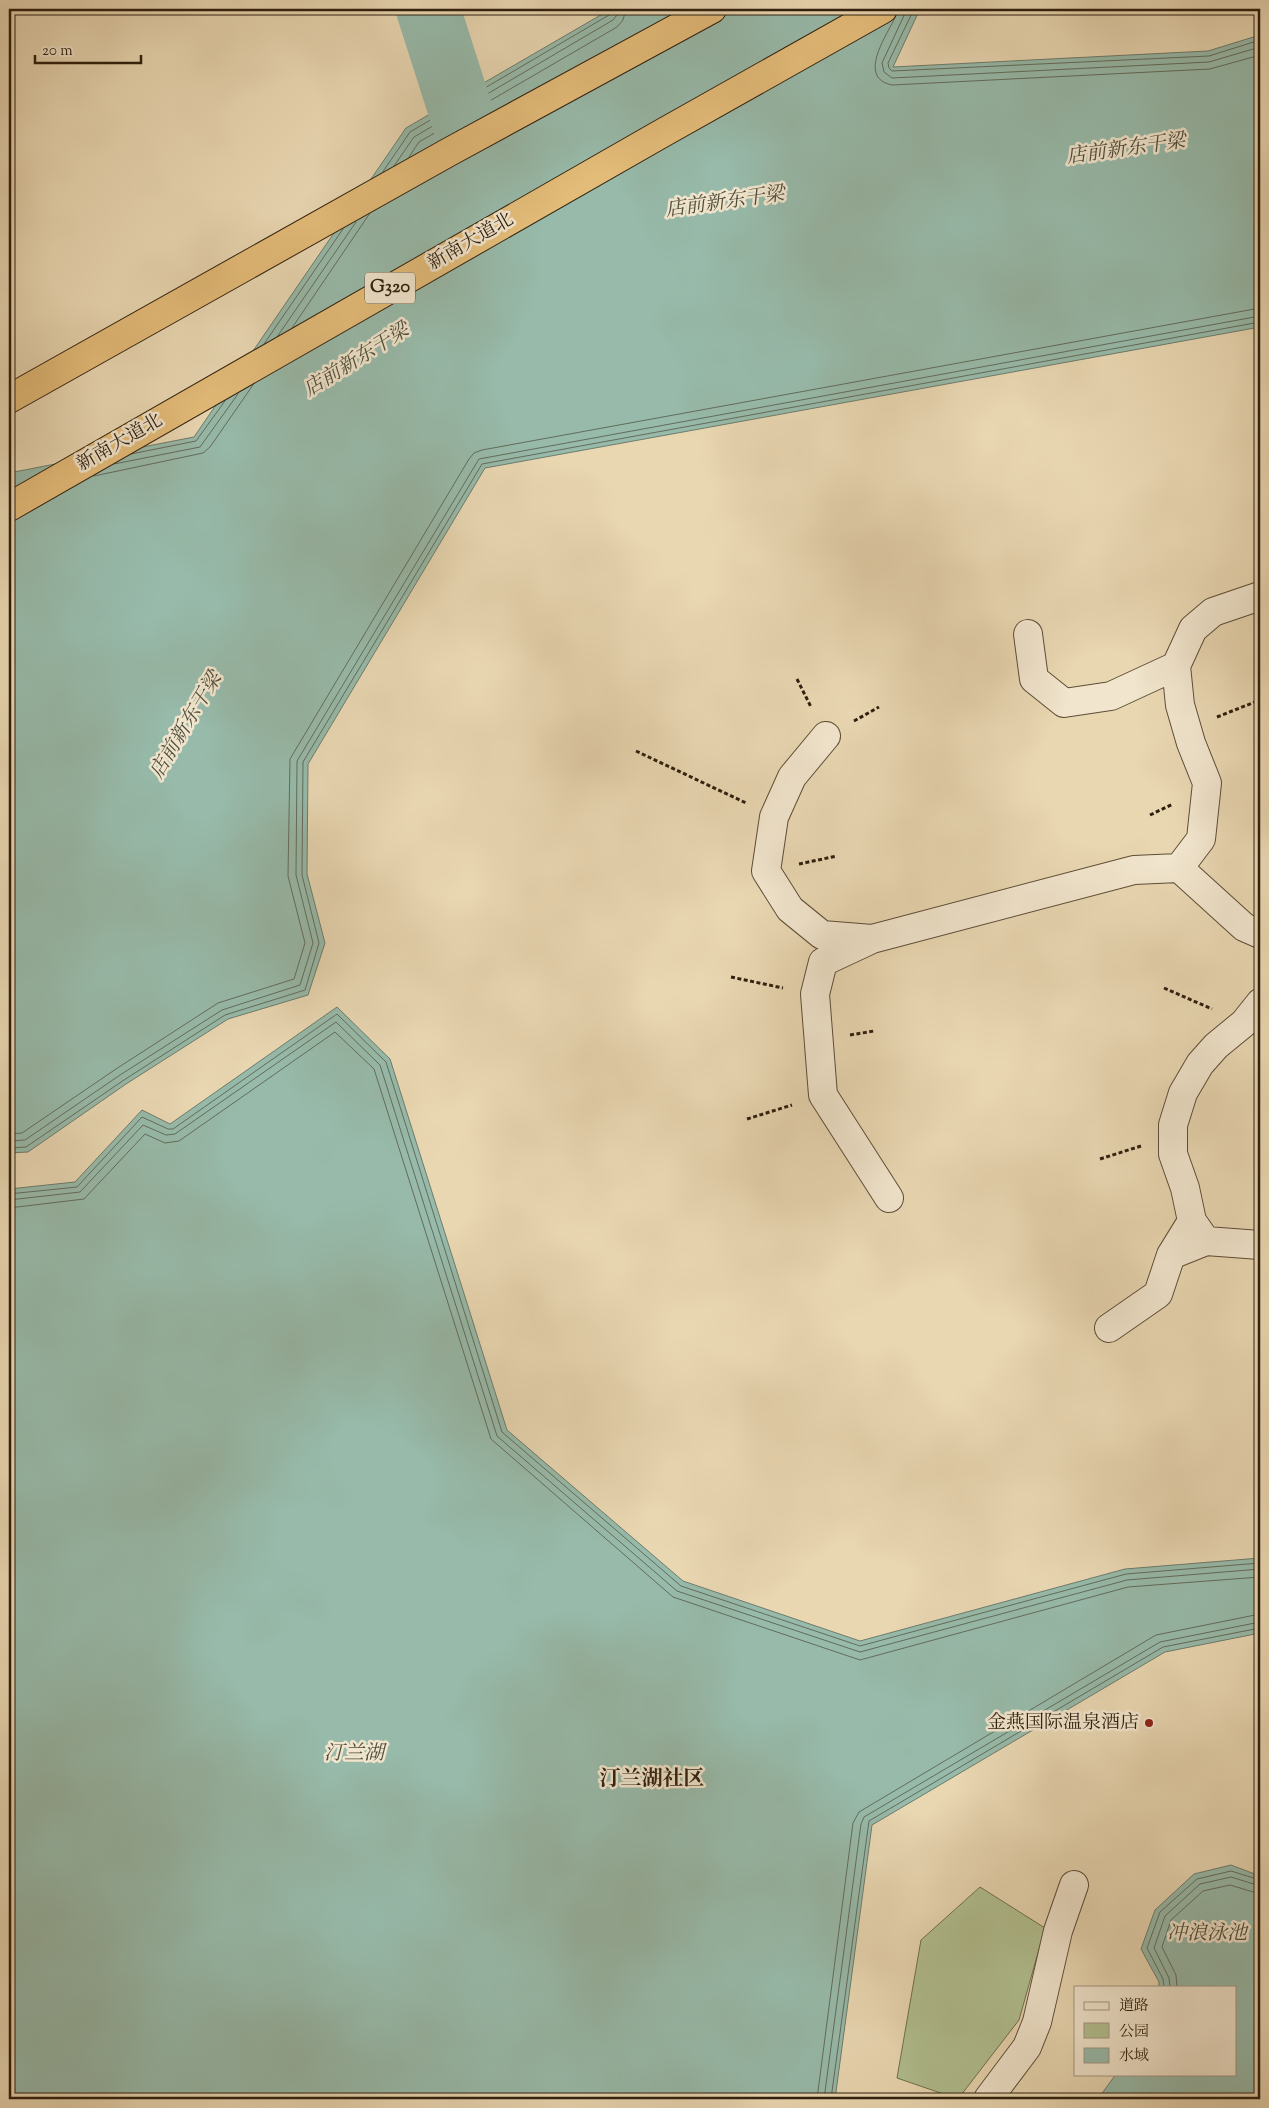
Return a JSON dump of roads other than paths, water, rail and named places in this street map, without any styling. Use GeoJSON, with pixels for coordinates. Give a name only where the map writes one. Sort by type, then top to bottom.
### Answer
{"type":"FeatureCollection","features":[{"type":"Feature","properties":{"kind":"highway"},"geometry":{"type":"LineString","coordinates":[[9,400],[449,152],[712,9]]}},
{"type":"Feature","properties":{"kind":"highway","name":"新南大道北"},"geometry":{"type":"LineString","coordinates":[[15,504],[882,9]]}},
{"type":"Feature","properties":{"kind":"lane"},"geometry":{"type":"LineString","coordinates":[[1179,868],[1201,839],[1207,783],[1186,728],[1180,705],[1176,666],[1193,629],[1213,612],[1260,596]]}},
{"type":"Feature","properties":{"kind":"lane"},"geometry":{"type":"LineString","coordinates":[[1028,634],[1034,678],[1064,703],[1112,696],[1176,666]]}},
{"type":"Feature","properties":{"kind":"lane"},"geometry":{"type":"LineString","coordinates":[[826,736],[792,777],[774,816],[766,871],[790,909],[822,935],[872,939]]}},
{"type":"Feature","properties":{"kind":"lane"},"geometry":{"type":"LineString","coordinates":[[823,962],[872,939],[1134,870],[1179,868],[1244,928],[1260,934]]}},
{"type":"Feature","properties":{"kind":"lane"},"geometry":{"type":"LineString","coordinates":[[822,935],[823,962],[815,994],[823,1095],[889,1198]]}},
{"type":"Feature","properties":{"kind":"lane"},"geometry":{"type":"LineString","coordinates":[[1199,1231],[1173,1154],[1173,1126],[1183,1093],[1200,1064],[1216,1046],[1252,1013]]}},
{"type":"Feature","properties":{"kind":"lane"},"geometry":{"type":"LineString","coordinates":[[1199,1231],[1260,1246]]}},
{"type":"Feature","properties":{"kind":"lane"},"geometry":{"type":"LineString","coordinates":[[1110,1328],[1158,1294],[1171,1255],[1199,1231]]}},
{"type":"Feature","properties":{"kind":"lane"},"geometry":{"type":"LineString","coordinates":[[988,2099],[1027,2047],[1037,2022],[1058,1931],[1074,1886]]}},
{"type":"Feature","properties":{"kind":"water","name":"店前新东干梁"},"geometry":{"type":"Polygon","coordinates":[[[611,9],[920,9],[893,67],[1208,51],[1260,35],[1260,327],[485,468],[308,764],[307,874],[325,943],[308,995],[228,1019],[126,1084],[28,1152],[9,1153],[9,473],[194,437],[406,128],[611,9]]]}},
{"type":"Feature","properties":{"kind":"water","name":"汀兰湖"},"geometry":{"type":"Polygon","coordinates":[[[337,1007],[390,1059],[507,1430],[683,1581],[860,1641],[1125,1569],[1260,1558],[1260,1633],[1165,1652],[872,1825],[835,2099],[9,2099],[9,1189],[75,1182],[142,1110],[170,1124],[337,1007]]]}},
{"type":"Feature","properties":{"kind":"water","name":"冲浪泳池"},"geometry":{"type":"Polygon","coordinates":[[[1231,1865],[1260,1876],[1260,2099],[1098,2099],[1115,2076],[1236,2076],[1236,1986],[1159,1986],[1159,1982],[1141,1949],[1155,1910],[1194,1874],[1231,1865]]]}},
{"type":"Feature","properties":{"kind":"waterway"},"geometry":{"type":"LineString","coordinates":[[428,9],[481,175],[489,171]]}},
{"type":"Feature","properties":{"kind":"place","name":"金燕国际温泉酒店"},"geometry":{"type":"Point","coordinates":[1149,1723]}},
{"type":"Feature","properties":{"kind":"district","name":"汀兰湖社区"},"geometry":{"type":"Point","coordinates":[652,1780]}}]}
